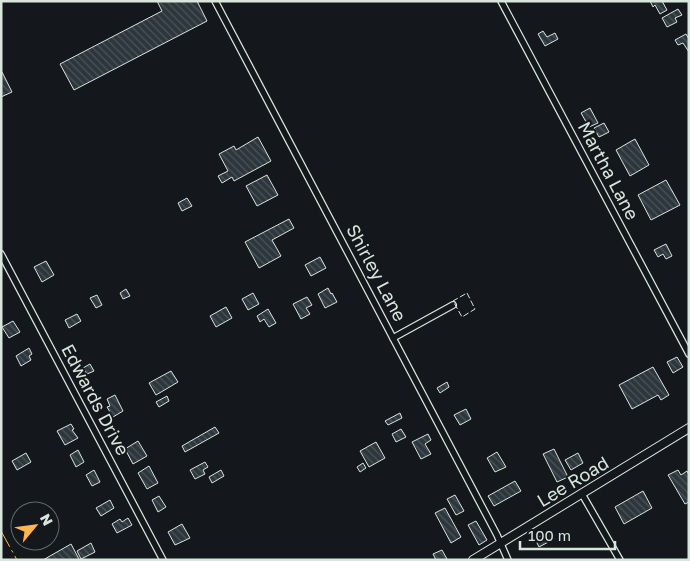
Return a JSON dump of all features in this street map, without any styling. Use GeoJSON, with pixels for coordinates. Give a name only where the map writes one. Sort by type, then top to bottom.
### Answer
{"type":"FeatureCollection","features":[{"type":"Feature","properties":{"kind":"main road","name":"Lee Road"},"geometry":{"type":"LineString","coordinates":[[473,560],[689,428]]}},
{"type":"Feature","properties":{"kind":"street","name":"Shirley Lane"},"geometry":{"type":"LineString","coordinates":[[215,1],[501,543],[508,560]]}},
{"type":"Feature","properties":{"kind":"street","name":"Martha Lane"},"geometry":{"type":"LineString","coordinates":[[501,1],[689,354]]}},
{"type":"Feature","properties":{"kind":"street","name":"Edwards Drive"},"geometry":{"type":"LineString","coordinates":[[1,254],[163,560]]}},
{"type":"Feature","properties":{"kind":"street"},"geometry":{"type":"LineString","coordinates":[[393,338],[453,305]]}},
{"type":"Feature","properties":{"kind":"street"},"geometry":{"type":"LineString","coordinates":[[582,494],[620,560]]}},
{"type":"Feature","properties":{"kind":"building"},"geometry":{"type":"Polygon","coordinates":[[[157,1],[197,1],[207,21],[74,90],[60,64],[162,11],[157,1]]]}},
{"type":"Feature","properties":{"kind":"building"},"geometry":{"type":"Polygon","coordinates":[[[650,1],[662,1],[667,10],[660,14],[655,5],[653,7],[650,1]]]}},
{"type":"Feature","properties":{"kind":"building"},"geometry":{"type":"Polygon","coordinates":[[[678,9],[682,15],[675,18],[677,22],[667,27],[662,18],[678,9]]]}},
{"type":"Feature","properties":{"kind":"building"},"geometry":{"type":"Polygon","coordinates":[[[543,31],[547,37],[555,33],[558,39],[545,46],[538,34],[543,31]]]}},
{"type":"Feature","properties":{"kind":"building"},"geometry":{"type":"Polygon","coordinates":[[[686,34],[689,39],[689,52],[683,43],[678,45],[675,40],[686,34]]]}},
{"type":"Feature","properties":{"kind":"building"},"geometry":{"type":"Polygon","coordinates":[[[1,73],[12,92],[1,97],[1,73]]]}},
{"type":"Feature","properties":{"kind":"building"},"geometry":{"type":"Polygon","coordinates":[[[590,108],[598,123],[589,127],[581,113],[590,108]]]}},
{"type":"Feature","properties":{"kind":"building"},"geometry":{"type":"Polygon","coordinates":[[[604,123],[609,132],[599,137],[594,128],[604,123]]]}},
{"type":"Feature","properties":{"kind":"building"},"geometry":{"type":"Polygon","coordinates":[[[258,137],[271,161],[234,181],[232,177],[222,183],[218,176],[228,171],[219,154],[234,146],[236,150],[258,137]]]}},
{"type":"Feature","properties":{"kind":"building"},"geometry":{"type":"Polygon","coordinates":[[[635,139],[649,165],[630,176],[616,150],[635,139]]]}},
{"type":"Feature","properties":{"kind":"building"},"geometry":{"type":"Polygon","coordinates":[[[267,175],[278,195],[257,206],[246,186],[267,175]]]}},
{"type":"Feature","properties":{"kind":"building"},"geometry":{"type":"Polygon","coordinates":[[[666,180],[680,205],[651,220],[638,195],[666,180]]]}},
{"type":"Feature","properties":{"kind":"building"},"geometry":{"type":"Polygon","coordinates":[[[187,198],[192,206],[182,211],[178,203],[187,198]]]}},
{"type":"Feature","properties":{"kind":"building"},"geometry":{"type":"Polygon","coordinates":[[[289,219],[294,228],[272,240],[281,256],[259,268],[245,242],[289,219]]]}},
{"type":"Feature","properties":{"kind":"building"},"geometry":{"type":"Polygon","coordinates":[[[666,244],[672,256],[666,259],[663,254],[658,257],[654,250],[666,244]]]}},
{"type":"Feature","properties":{"kind":"building"},"geometry":{"type":"Polygon","coordinates":[[[320,257],[326,268],[311,276],[305,265],[320,257]]]}},
{"type":"Feature","properties":{"kind":"building"},"geometry":{"type":"Polygon","coordinates":[[[46,261],[54,275],[42,282],[34,267],[46,261]]]}},
{"type":"Feature","properties":{"kind":"building"},"geometry":{"type":"Polygon","coordinates":[[[328,288],[337,302],[325,308],[318,294],[328,288]]]}},
{"type":"Feature","properties":{"kind":"building"},"geometry":{"type":"Polygon","coordinates":[[[126,289],[130,296],[123,299],[120,293],[126,289]]]}},
{"type":"Feature","properties":{"kind":"building"},"geometry":{"type":"Polygon","coordinates":[[[253,293],[259,304],[248,310],[242,299],[253,293]]]}},
{"type":"Feature","properties":{"kind":"building"},"geometry":{"type":"Polygon","coordinates":[[[97,295],[102,305],[96,308],[90,298],[97,295]]]}},
{"type":"Feature","properties":{"kind":"building"},"geometry":{"type":"Polygon","coordinates":[[[307,297],[312,305],[306,308],[310,314],[301,319],[293,304],[307,297]]]}},
{"type":"Feature","properties":{"kind":"building"},"geometry":{"type":"Polygon","coordinates":[[[226,307],[232,318],[216,327],[210,316],[226,307]]]}},
{"type":"Feature","properties":{"kind":"building"},"geometry":{"type":"Polygon","coordinates":[[[268,309],[276,323],[269,327],[264,319],[260,322],[257,316],[268,309]]]}},
{"type":"Feature","properties":{"kind":"building"},"geometry":{"type":"Polygon","coordinates":[[[77,314],[81,321],[69,328],[65,320],[77,314]]]}},
{"type":"Feature","properties":{"kind":"building"},"geometry":{"type":"Polygon","coordinates":[[[13,321],[20,332],[9,338],[2,327],[13,321]]]}},
{"type":"Feature","properties":{"kind":"building"},"geometry":{"type":"Polygon","coordinates":[[[29,348],[32,354],[29,356],[31,360],[21,366],[16,356],[29,348]]]}},
{"type":"Feature","properties":{"kind":"building"},"geometry":{"type":"Polygon","coordinates":[[[677,357],[683,367],[673,373],[667,362],[677,357]]]}},
{"type":"Feature","properties":{"kind":"building"},"geometry":{"type":"Polygon","coordinates":[[[90,364],[94,371],[87,374],[83,368],[90,364]]]}},
{"type":"Feature","properties":{"kind":"building"},"geometry":{"type":"Polygon","coordinates":[[[653,367],[669,395],[661,400],[658,395],[632,409],[619,385],[653,367]]]}},
{"type":"Feature","properties":{"kind":"building"},"geometry":{"type":"Polygon","coordinates":[[[171,371],[178,382],[156,395],[149,383],[171,371]]]}},
{"type":"Feature","properties":{"kind":"building"},"geometry":{"type":"Polygon","coordinates":[[[447,382],[449,387],[440,393],[437,388],[447,382]]]}},
{"type":"Feature","properties":{"kind":"building"},"geometry":{"type":"Polygon","coordinates":[[[115,395],[123,411],[113,417],[107,407],[110,406],[107,399],[115,395]]]}},
{"type":"Feature","properties":{"kind":"building"},"geometry":{"type":"Polygon","coordinates":[[[167,396],[169,401],[159,407],[156,402],[167,396]]]}},
{"type":"Feature","properties":{"kind":"building"},"geometry":{"type":"Polygon","coordinates":[[[466,409],[471,419],[460,425],[454,415],[466,409]]]}},
{"type":"Feature","properties":{"kind":"building"},"geometry":{"type":"Polygon","coordinates":[[[400,413],[402,418],[388,425],[385,421],[400,413]]]}},
{"type":"Feature","properties":{"kind":"building"},"geometry":{"type":"Polygon","coordinates":[[[71,424],[74,429],[72,430],[78,438],[65,445],[57,431],[71,424]]]}},
{"type":"Feature","properties":{"kind":"building"},"geometry":{"type":"Polygon","coordinates":[[[215,427],[219,433],[185,452],[182,446],[215,427]]]}},
{"type":"Feature","properties":{"kind":"building"},"geometry":{"type":"Polygon","coordinates":[[[401,429],[406,437],[396,442],[392,434],[401,429]]]}},
{"type":"Feature","properties":{"kind":"building"},"geometry":{"type":"Polygon","coordinates":[[[428,434],[431,440],[425,444],[431,454],[421,459],[412,442],[428,434]]]}},
{"type":"Feature","properties":{"kind":"building"},"geometry":{"type":"Polygon","coordinates":[[[138,441],[147,456],[133,464],[125,449],[138,441]]]}},
{"type":"Feature","properties":{"kind":"building"},"geometry":{"type":"Polygon","coordinates":[[[376,442],[385,458],[369,467],[360,451],[376,442]]]}},
{"type":"Feature","properties":{"kind":"building"},"geometry":{"type":"Polygon","coordinates":[[[554,449],[568,477],[557,482],[543,454],[554,449]]]}},
{"type":"Feature","properties":{"kind":"building"},"geometry":{"type":"Polygon","coordinates":[[[78,450],[84,462],[76,467],[70,455],[78,450]]]}},
{"type":"Feature","properties":{"kind":"building"},"geometry":{"type":"Polygon","coordinates":[[[497,452],[506,467],[495,472],[487,458],[497,452]]]}},
{"type":"Feature","properties":{"kind":"building"},"geometry":{"type":"Polygon","coordinates":[[[26,453],[31,462],[17,470],[12,461],[26,453]]]}},
{"type":"Feature","properties":{"kind":"building"},"geometry":{"type":"Polygon","coordinates":[[[578,453],[583,463],[571,470],[565,460],[578,453]]]}},
{"type":"Feature","properties":{"kind":"building"},"geometry":{"type":"Polygon","coordinates":[[[205,462],[208,467],[203,470],[205,474],[195,479],[190,470],[205,462]]]}},
{"type":"Feature","properties":{"kind":"building"},"geometry":{"type":"Polygon","coordinates":[[[363,463],[366,468],[360,472],[357,467],[363,463]]]}},
{"type":"Feature","properties":{"kind":"building"},"geometry":{"type":"Polygon","coordinates":[[[149,466],[158,483],[147,489],[138,473],[149,466]]]}},
{"type":"Feature","properties":{"kind":"building"},"geometry":{"type":"Polygon","coordinates":[[[94,470],[100,482],[92,486],[86,475],[94,470]]]}},
{"type":"Feature","properties":{"kind":"building"},"geometry":{"type":"Polygon","coordinates":[[[221,470],[224,476],[212,483],[209,477],[221,470]]]}},
{"type":"Feature","properties":{"kind":"building"},"geometry":{"type":"Polygon","coordinates":[[[678,470],[681,475],[687,471],[689,475],[689,502],[685,504],[668,475],[678,470]]]}},
{"type":"Feature","properties":{"kind":"building"},"geometry":{"type":"Polygon","coordinates":[[[515,481],[521,491],[494,506],[488,496],[515,481]]]}},
{"type":"Feature","properties":{"kind":"building"},"geometry":{"type":"Polygon","coordinates":[[[643,491],[652,508],[624,524],[615,507],[643,491]]]}},
{"type":"Feature","properties":{"kind":"building"},"geometry":{"type":"Polygon","coordinates":[[[455,495],[464,511],[456,515],[447,499],[455,495]]]}},
{"type":"Feature","properties":{"kind":"building"},"geometry":{"type":"Polygon","coordinates":[[[159,496],[166,507],[158,512],[152,500],[159,496]]]}},
{"type":"Feature","properties":{"kind":"building"},"geometry":{"type":"Polygon","coordinates":[[[110,500],[114,508],[101,516],[96,508],[110,500]]]}},
{"type":"Feature","properties":{"kind":"building"},"geometry":{"type":"Polygon","coordinates":[[[445,508],[461,537],[451,543],[435,513],[445,508]]]}},
{"type":"Feature","properties":{"kind":"building"},"geometry":{"type":"Polygon","coordinates":[[[128,518],[132,525],[117,533],[112,524],[120,519],[122,522],[128,518]]]}},
{"type":"Feature","properties":{"kind":"building"},"geometry":{"type":"Polygon","coordinates":[[[476,521],[487,540],[479,545],[468,525],[476,521]]]}},
{"type":"Feature","properties":{"kind":"building"},"geometry":{"type":"Polygon","coordinates":[[[182,524],[190,538],[175,545],[168,532],[182,524]]]}},
{"type":"Feature","properties":{"kind":"building"},"geometry":{"type":"Polygon","coordinates":[[[550,531],[554,539],[539,547],[535,539],[550,531]]]}},
{"type":"Feature","properties":{"kind":"building"},"geometry":{"type":"Polygon","coordinates":[[[91,543],[95,552],[81,559],[77,551],[91,543]]]}},
{"type":"Feature","properties":{"kind":"building"},"geometry":{"type":"Polygon","coordinates":[[[71,544],[79,559],[43,560],[71,544]]]}},
{"type":"Feature","properties":{"kind":"building"},"geometry":{"type":"Polygon","coordinates":[[[442,550],[447,559],[436,560],[433,554],[442,550]]]}},
{"type":"Feature","properties":{"kind":"fence"},"geometry":{"type":"LineString","coordinates":[[467,293],[475,309],[462,317],[453,301],[467,293]]}},
{"type":"Feature","properties":{"kind":"power"},"geometry":{"type":"LineString","coordinates":[[1,531],[17,560]]}}]}
